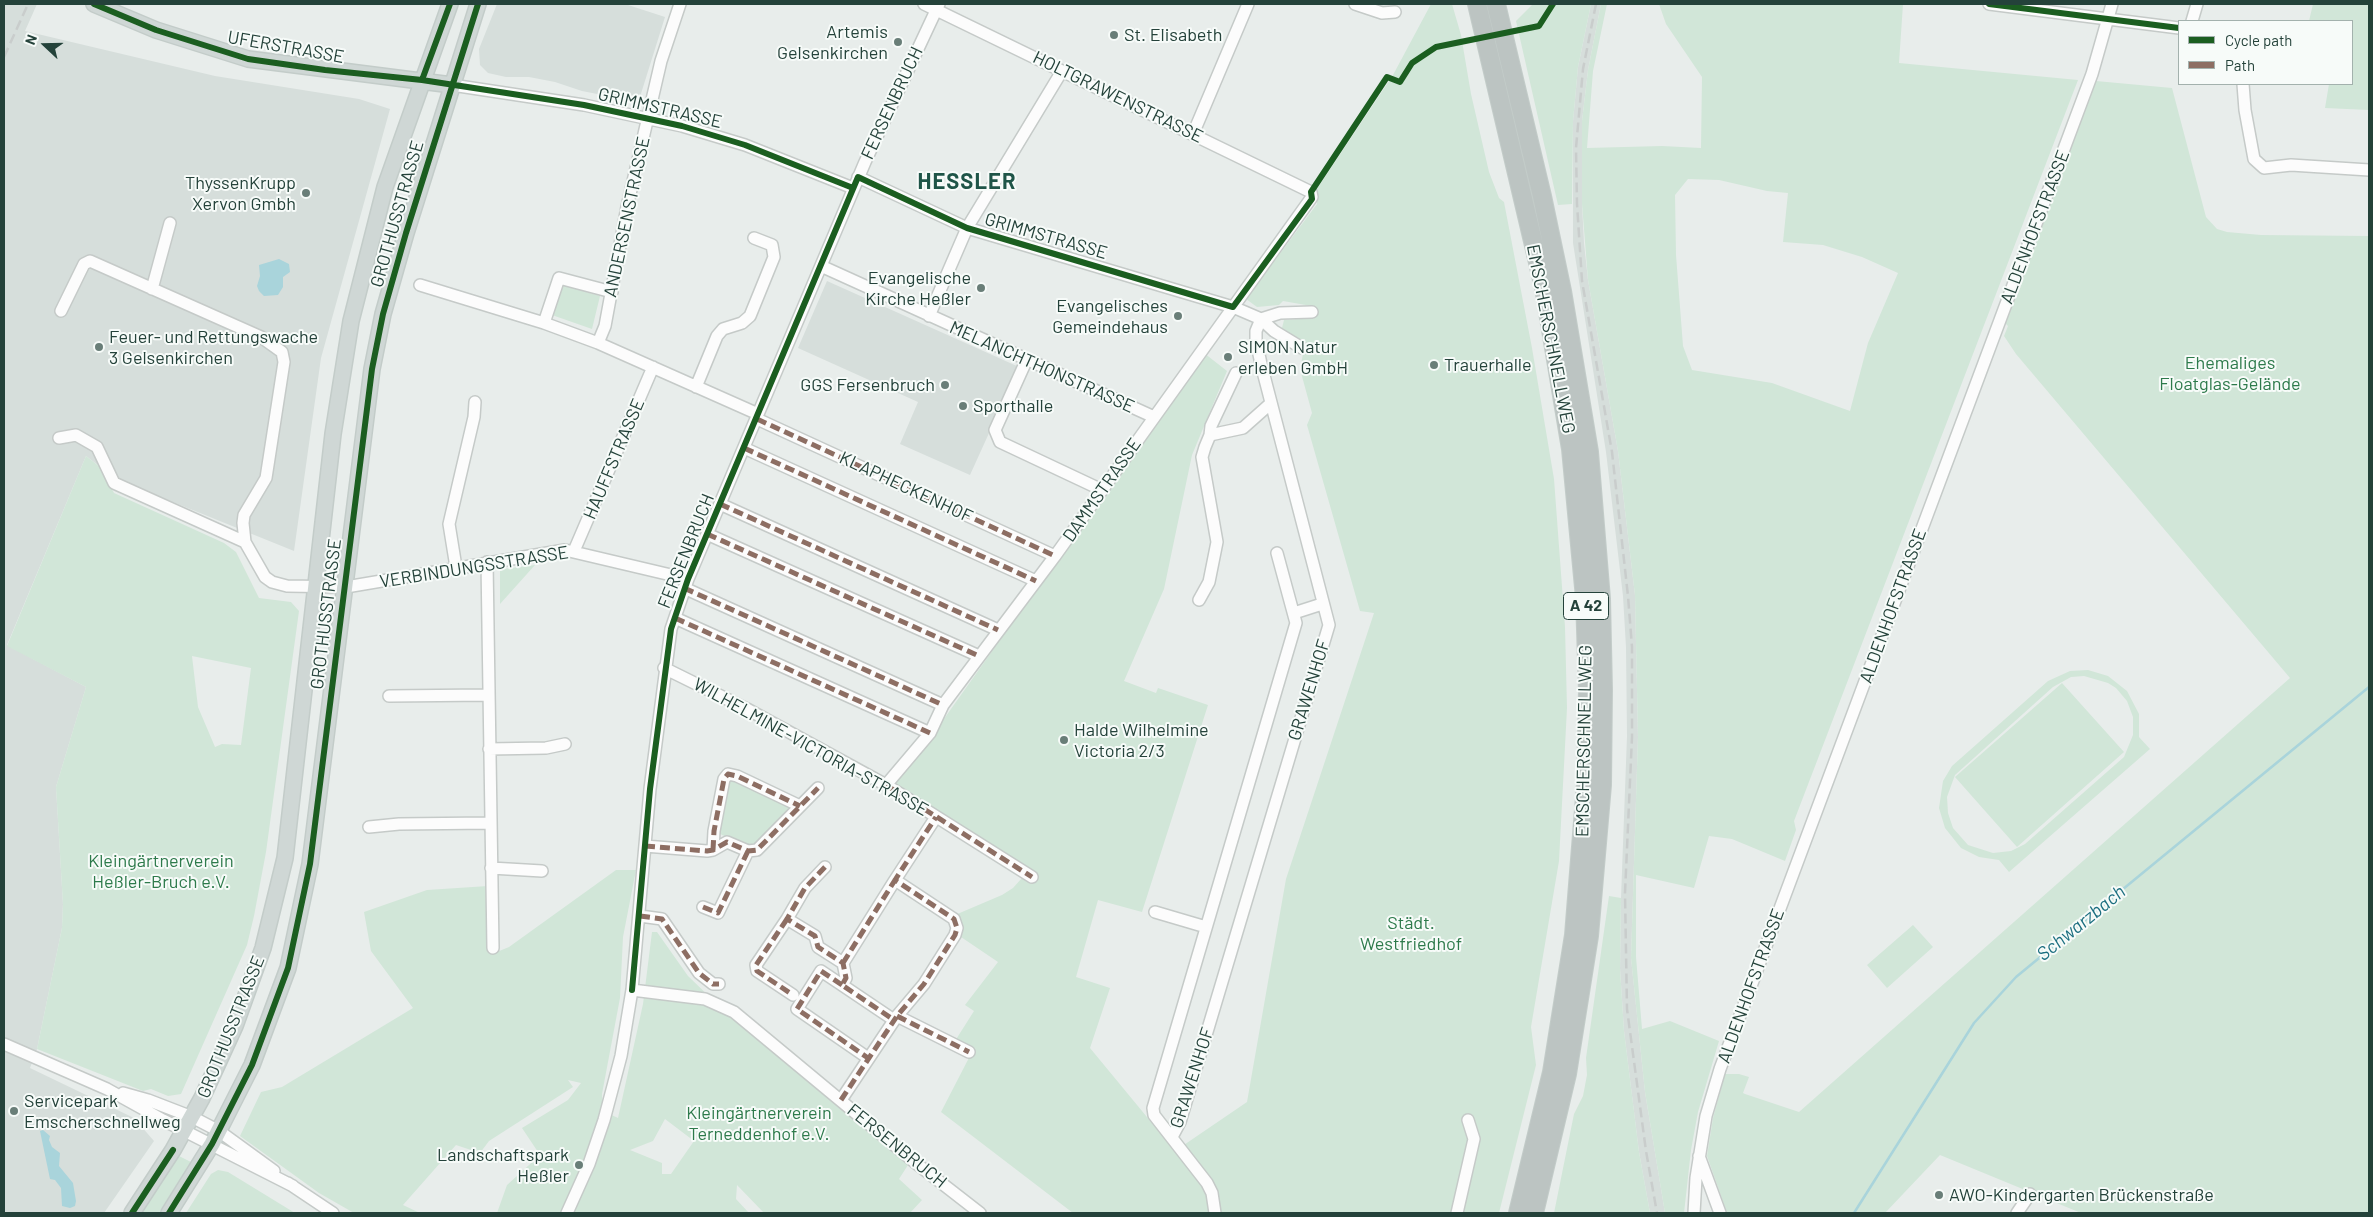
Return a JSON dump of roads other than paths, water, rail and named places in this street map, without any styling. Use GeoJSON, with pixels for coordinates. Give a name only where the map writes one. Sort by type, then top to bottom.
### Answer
{"type":"FeatureCollection","features":[{"type":"Feature","properties":{"kind":"highway","name":"EMSCHERSCHNELLWEG"},"geometry":{"type":"LineString","coordinates":[[1478,4],[1544,288],[1571,448],[1586,607],[1588,692],[1586,784],[1574,935],[1552,1072],[1518,1213]]}},
{"type":"Feature","properties":{"kind":"highway","name":"EMSCHERSCHNELLWEG"},"geometry":{"type":"LineString","coordinates":[[1496,4],[1542,196],[1562,291],[1590,452],[1604,690],[1602,784],[1589,936],[1567,1074],[1534,1213]]}},
{"type":"Feature","properties":{"kind":"main road","name":"UFERSTRASSE"},"geometry":{"type":"LineString","coordinates":[[94,4],[156,30],[248,59],[452,85]]}},
{"type":"Feature","properties":{"kind":"main road","name":"GROTHUSSTRASSE"},"geometry":{"type":"LineString","coordinates":[[132,1213],[192,1117],[231,1035],[263,948],[285,858],[333,434],[351,321],[385,187],[450,4]]}},
{"type":"Feature","properties":{"kind":"main road","name":"GROTHUSSTRASSE"},"geometry":{"type":"LineString","coordinates":[[169,1213],[216,1138],[252,1065],[288,968],[310,864],[372,369],[384,314],[421,179],[478,4]]}},
{"type":"Feature","properties":{"kind":"street","name":"ANDERSENSTRASSE"},"geometry":{"type":"LineString","coordinates":[[598,343],[605,326],[627,207],[661,60],[680,4]]}},
{"type":"Feature","properties":{"kind":"street","name":"HOLTGRAWENSTRASSE"},"geometry":{"type":"LineString","coordinates":[[924,4],[938,6],[1062,71],[1311,192]]}},
{"type":"Feature","properties":{"kind":"street"},"geometry":{"type":"LineString","coordinates":[[1193,134],[1248,4]]}},
{"type":"Feature","properties":{"kind":"street"},"geometry":{"type":"LineString","coordinates":[[1355,4],[1382,13],[1395,12]]}},
{"type":"Feature","properties":{"kind":"street"},"geometry":{"type":"LineString","coordinates":[[1989,4],[2178,28]]}},
{"type":"Feature","properties":{"kind":"street","name":"ALDENHOFSTRASSE"},"geometry":{"type":"LineString","coordinates":[[1694,1213],[1699,1154],[1706,1116],[1720,1069],[2092,74],[2112,4]]}},
{"type":"Feature","properties":{"kind":"street"},"geometry":{"type":"LineString","coordinates":[[2192,20],[2197,4]]}},
{"type":"Feature","properties":{"kind":"street","name":"FERSENBRUCH"},"geometry":{"type":"LineString","coordinates":[[567,1213],[589,1164],[608,1107],[621,1056],[632,990],[664,668],[675,618],[686,584],[853,188],[938,6]]}},
{"type":"Feature","properties":{"kind":"street"},"geometry":{"type":"LineString","coordinates":[[929,316],[967,228],[1062,71]]}},
{"type":"Feature","properties":{"kind":"street","name":"GRIMMSTRASSE"},"geometry":{"type":"LineString","coordinates":[[452,85],[584,105],[682,126],[745,145],[853,188]]}},
{"type":"Feature","properties":{"kind":"street"},"geometry":{"type":"LineString","coordinates":[[2243,85],[2245,110],[2254,159],[2264,168],[2291,165],[2369,170]]}},
{"type":"Feature","properties":{"kind":"street","name":"GRIMMSTRASSE"},"geometry":{"type":"LineString","coordinates":[[858,177],[967,228],[1233,307],[1261,319],[1274,331],[1302,348]]}},
{"type":"Feature","properties":{"kind":"street","name":"DAMMSTRASSE"},"geometry":{"type":"LineString","coordinates":[[886,785],[930,733],[943,705],[1055,556],[1312,199],[1311,192]]}},
{"type":"Feature","properties":{"kind":"street"},"geometry":{"type":"LineString","coordinates":[[152,289],[170,223]]}},
{"type":"Feature","properties":{"kind":"street"},"geometry":{"type":"LineString","coordinates":[[696,387],[718,336],[724,329],[742,323],[750,316],[774,258],[772,245],[754,238]]}},
{"type":"Feature","properties":{"kind":"street"},"geometry":{"type":"LineString","coordinates":[[59,438],[76,436],[97,447],[114,483],[244,542],[244,515],[266,478],[284,362],[282,352],[261,337],[90,261],[84,264],[61,311]]}},
{"type":"Feature","properties":{"kind":"street","name":"MELANCHTHONSTRASSE"},"geometry":{"type":"LineString","coordinates":[[821,266],[1154,417]]}},
{"type":"Feature","properties":{"kind":"street"},"geometry":{"type":"LineString","coordinates":[[544,323],[559,278],[612,292]]}},
{"type":"Feature","properties":{"kind":"street","name":"KLAPHECKENHOF"},"geometry":{"type":"LineString","coordinates":[[420,285],[544,323],[598,343],[696,387],[1055,556]]}},
{"type":"Feature","properties":{"kind":"street"},"geometry":{"type":"LineString","coordinates":[[1261,319],[1280,313],[1312,312]]}},
{"type":"Feature","properties":{"kind":"street","name":"GRAWENHOF"},"geometry":{"type":"LineString","coordinates":[[1261,319],[1256,331],[1256,340],[1270,404],[1329,625],[1180,1122],[1172,1138],[1154,1115],[1153,1108],[1296,623],[1278,553]]}},
{"type":"Feature","properties":{"kind":"street"},"geometry":{"type":"LineString","coordinates":[[1027,359],[995,430],[1000,442],[1102,490]]}},
{"type":"Feature","properties":{"kind":"street","name":"HAUFFSTRASSE"},"geometry":{"type":"LineString","coordinates":[[574,551],[654,368]]}},
{"type":"Feature","properties":{"kind":"street"},"geometry":{"type":"LineString","coordinates":[[1199,600],[1209,582],[1218,542],[1202,457],[1210,435],[1211,426],[1236,373]]}},
{"type":"Feature","properties":{"kind":"street"},"geometry":{"type":"LineString","coordinates":[[456,567],[449,524],[474,417],[474,402]]}},
{"type":"Feature","properties":{"kind":"street"},"geometry":{"type":"LineString","coordinates":[[1210,435],[1242,428],[1270,404]]}},
{"type":"Feature","properties":{"kind":"street","name":"KLAPHECKENHOF"},"geometry":{"type":"LineString","coordinates":[[744,448],[1036,581]]}},
{"type":"Feature","properties":{"kind":"street"},"geometry":{"type":"LineString","coordinates":[[720,504],[998,630]]}},
{"type":"Feature","properties":{"kind":"street"},"geometry":{"type":"LineString","coordinates":[[707,534],[979,656]]}},
{"type":"Feature","properties":{"kind":"street","name":"VERBINDUNGSSTRASSE"},"geometry":{"type":"LineString","coordinates":[[244,542],[265,577],[272,582],[287,586],[346,587],[565,550],[686,584]]}},
{"type":"Feature","properties":{"kind":"street"},"geometry":{"type":"LineString","coordinates":[[487,562],[493,948]]}},
{"type":"Feature","properties":{"kind":"street"},"geometry":{"type":"LineString","coordinates":[[686,584],[943,705]]}},
{"type":"Feature","properties":{"kind":"street"},"geometry":{"type":"LineString","coordinates":[[1294,613],[1322,604]]}},
{"type":"Feature","properties":{"kind":"street"},"geometry":{"type":"LineString","coordinates":[[675,618],[930,733]]}},
{"type":"Feature","properties":{"kind":"street","name":"WILHELMINE-VICTORIA-STRASSE"},"geometry":{"type":"LineString","coordinates":[[664,668],[747,709],[886,785],[1032,877]]}},
{"type":"Feature","properties":{"kind":"street"},"geometry":{"type":"LineString","coordinates":[[389,696],[488,695]]}},
{"type":"Feature","properties":{"kind":"street"},"geometry":{"type":"LineString","coordinates":[[489,750],[546,748],[566,744]]}},
{"type":"Feature","properties":{"kind":"street"},"geometry":{"type":"LineString","coordinates":[[713,850],[724,778],[728,774],[737,776],[800,806]]}},
{"type":"Feature","properties":{"kind":"street","name":"WILHELMINE-VICTORIA-STRASSE"},"geometry":{"type":"LineString","coordinates":[[748,851],[757,850],[818,788]]}},
{"type":"Feature","properties":{"kind":"street"},"geometry":{"type":"LineString","coordinates":[[843,964],[936,817]]}},
{"type":"Feature","properties":{"kind":"street"},"geometry":{"type":"LineString","coordinates":[[369,827],[399,824],[490,823]]}},
{"type":"Feature","properties":{"kind":"street"},"geometry":{"type":"LineString","coordinates":[[645,846],[713,850],[727,842],[748,851],[718,913],[703,906]]}},
{"type":"Feature","properties":{"kind":"street"},"geometry":{"type":"LineString","coordinates":[[793,995],[757,971],[756,966],[805,888],[824,866]]}},
{"type":"Feature","properties":{"kind":"street"},"geometry":{"type":"LineString","coordinates":[[491,868],[542,871]]}},
{"type":"Feature","properties":{"kind":"street"},"geometry":{"type":"LineString","coordinates":[[841,1100],[896,1018],[924,984],[955,935],[957,928],[954,919],[895,880]]}},
{"type":"Feature","properties":{"kind":"street"},"geometry":{"type":"LineString","coordinates":[[1155,912],[1206,927]]}},
{"type":"Feature","properties":{"kind":"street"},"geometry":{"type":"LineString","coordinates":[[640,916],[662,918],[699,973],[713,984],[719,984]]}},
{"type":"Feature","properties":{"kind":"street"},"geometry":{"type":"LineString","coordinates":[[787,919],[815,936],[818,947],[843,964],[846,978],[842,985]]}},
{"type":"Feature","properties":{"kind":"street"},"geometry":{"type":"LineString","coordinates":[[868,1058],[797,1009],[822,971],[896,1018],[969,1052]]}},
{"type":"Feature","properties":{"kind":"street","name":"FERSENBRUCH"},"geometry":{"type":"LineString","coordinates":[[632,990],[705,999],[726,1008],[980,1213]]}},
{"type":"Feature","properties":{"kind":"street"},"geometry":{"type":"LineString","coordinates":[[4,1044],[107,1089],[184,1131],[216,1138]]}},
{"type":"Feature","properties":{"kind":"street"},"geometry":{"type":"LineString","coordinates":[[107,1089],[148,1100],[192,1117],[216,1138],[333,1213]]}},
{"type":"Feature","properties":{"kind":"street"},"geometry":{"type":"LineString","coordinates":[[1457,1213],[1474,1139],[1468,1120]]}},
{"type":"Feature","properties":{"kind":"street"},"geometry":{"type":"LineString","coordinates":[[1172,1138],[1207,1183],[1212,1192],[1215,1213]]}},
{"type":"Feature","properties":{"kind":"street"},"geometry":{"type":"LineString","coordinates":[[1699,1154],[1720,1213]]}},
{"type":"Feature","properties":{"kind":"street"},"geometry":{"type":"LineString","coordinates":[[2017,1213],[2030,1194]]}},
{"type":"Feature","properties":{"kind":"water"},"geometry":{"type":"Polygon","coordinates":[[[279,259],[289,264],[290,272],[283,277],[283,287],[278,295],[264,296],[257,286],[260,276],[259,265],[279,259]]]}},
{"type":"Feature","properties":{"kind":"water"},"geometry":{"type":"Polygon","coordinates":[[[43,1130],[50,1136],[49,1140],[52,1147],[60,1153],[59,1166],[73,1183],[76,1201],[75,1206],[70,1208],[62,1206],[61,1188],[55,1180],[50,1179],[40,1131],[43,1130]]]}},
{"type":"Feature","properties":{"kind":"waterway","name":"Schwarzbach"},"geometry":{"type":"LineString","coordinates":[[1854,1213],[1974,1023],[2016,977],[2369,687]]}},
{"type":"Feature","properties":{"kind":"railway"},"geometry":{"type":"LineString","coordinates":[[4,57],[28,4]]}},
{"type":"Feature","properties":{"kind":"railway"},"geometry":{"type":"LineString","coordinates":[[1596,4],[1583,69],[1576,148],[1577,204],[1582,281],[1612,452],[1628,596],[1632,647],[1632,737],[1625,893],[1627,1009],[1646,1151],[1657,1213]]}},
{"type":"Feature","properties":{"kind":"place","name":"St. Elisabeth"},"geometry":{"type":"Point","coordinates":[1114,35]}},
{"type":"Feature","properties":{"kind":"place","name":"Artemis Gelsenkirchen"},"geometry":{"type":"Point","coordinates":[898,42]}},
{"type":"Feature","properties":{"kind":"place","name":"ThyssenKrupp Xervon Gmbh"},"geometry":{"type":"Point","coordinates":[306,193]}},
{"type":"Feature","properties":{"kind":"place","name":"Evangelische Kirche Heßler"},"geometry":{"type":"Point","coordinates":[981,288]}},
{"type":"Feature","properties":{"kind":"place","name":"Evangelisches Gemeindehaus"},"geometry":{"type":"Point","coordinates":[1178,316]}},
{"type":"Feature","properties":{"kind":"place","name":"Feuer- und Rettungswache 3 Gelsenkirchen"},"geometry":{"type":"Point","coordinates":[99,347]}},
{"type":"Feature","properties":{"kind":"place","name":"SIMON Natur erleben GmbH"},"geometry":{"type":"Point","coordinates":[1228,357]}},
{"type":"Feature","properties":{"kind":"place","name":"Trauerhalle"},"geometry":{"type":"Point","coordinates":[1434,365]}},
{"type":"Feature","properties":{"kind":"place","name":"GGS Fersenbruch"},"geometry":{"type":"Point","coordinates":[945,385]}},
{"type":"Feature","properties":{"kind":"place","name":"Sporthalle"},"geometry":{"type":"Point","coordinates":[963,406]}},
{"type":"Feature","properties":{"kind":"place","name":"Halde Wilhelmine Victoria 2/3"},"geometry":{"type":"Point","coordinates":[1064,740]}},
{"type":"Feature","properties":{"kind":"place","name":"Servicepark Emscherschnellweg"},"geometry":{"type":"Point","coordinates":[14,1111]}},
{"type":"Feature","properties":{"kind":"place","name":"Landschaftspark Heßler"},"geometry":{"type":"Point","coordinates":[579,1165]}},
{"type":"Feature","properties":{"kind":"place","name":"AWO-Kindergarten Brückenstraße"},"geometry":{"type":"Point","coordinates":[1939,1195]}},
{"type":"Feature","properties":{"kind":"district","name":"HESSLER"},"geometry":{"type":"Point","coordinates":[967,182]}},
{"type":"Feature","properties":{"kind":"park label","name":"Ehemaliges Floatglas-Gelände"},"geometry":{"type":"Point","coordinates":[2230,373]}},
{"type":"Feature","properties":{"kind":"park label","name":"Kleingärtnerverein Heßler-Bruch e.V."},"geometry":{"type":"Point","coordinates":[161,871]}},
{"type":"Feature","properties":{"kind":"park label","name":"Städt. Westfriedhof"},"geometry":{"type":"Point","coordinates":[1411,933]}},
{"type":"Feature","properties":{"kind":"park label","name":"Kleingärtnerverein Terneddenhof e.V."},"geometry":{"type":"Point","coordinates":[759,1123]}}]}
